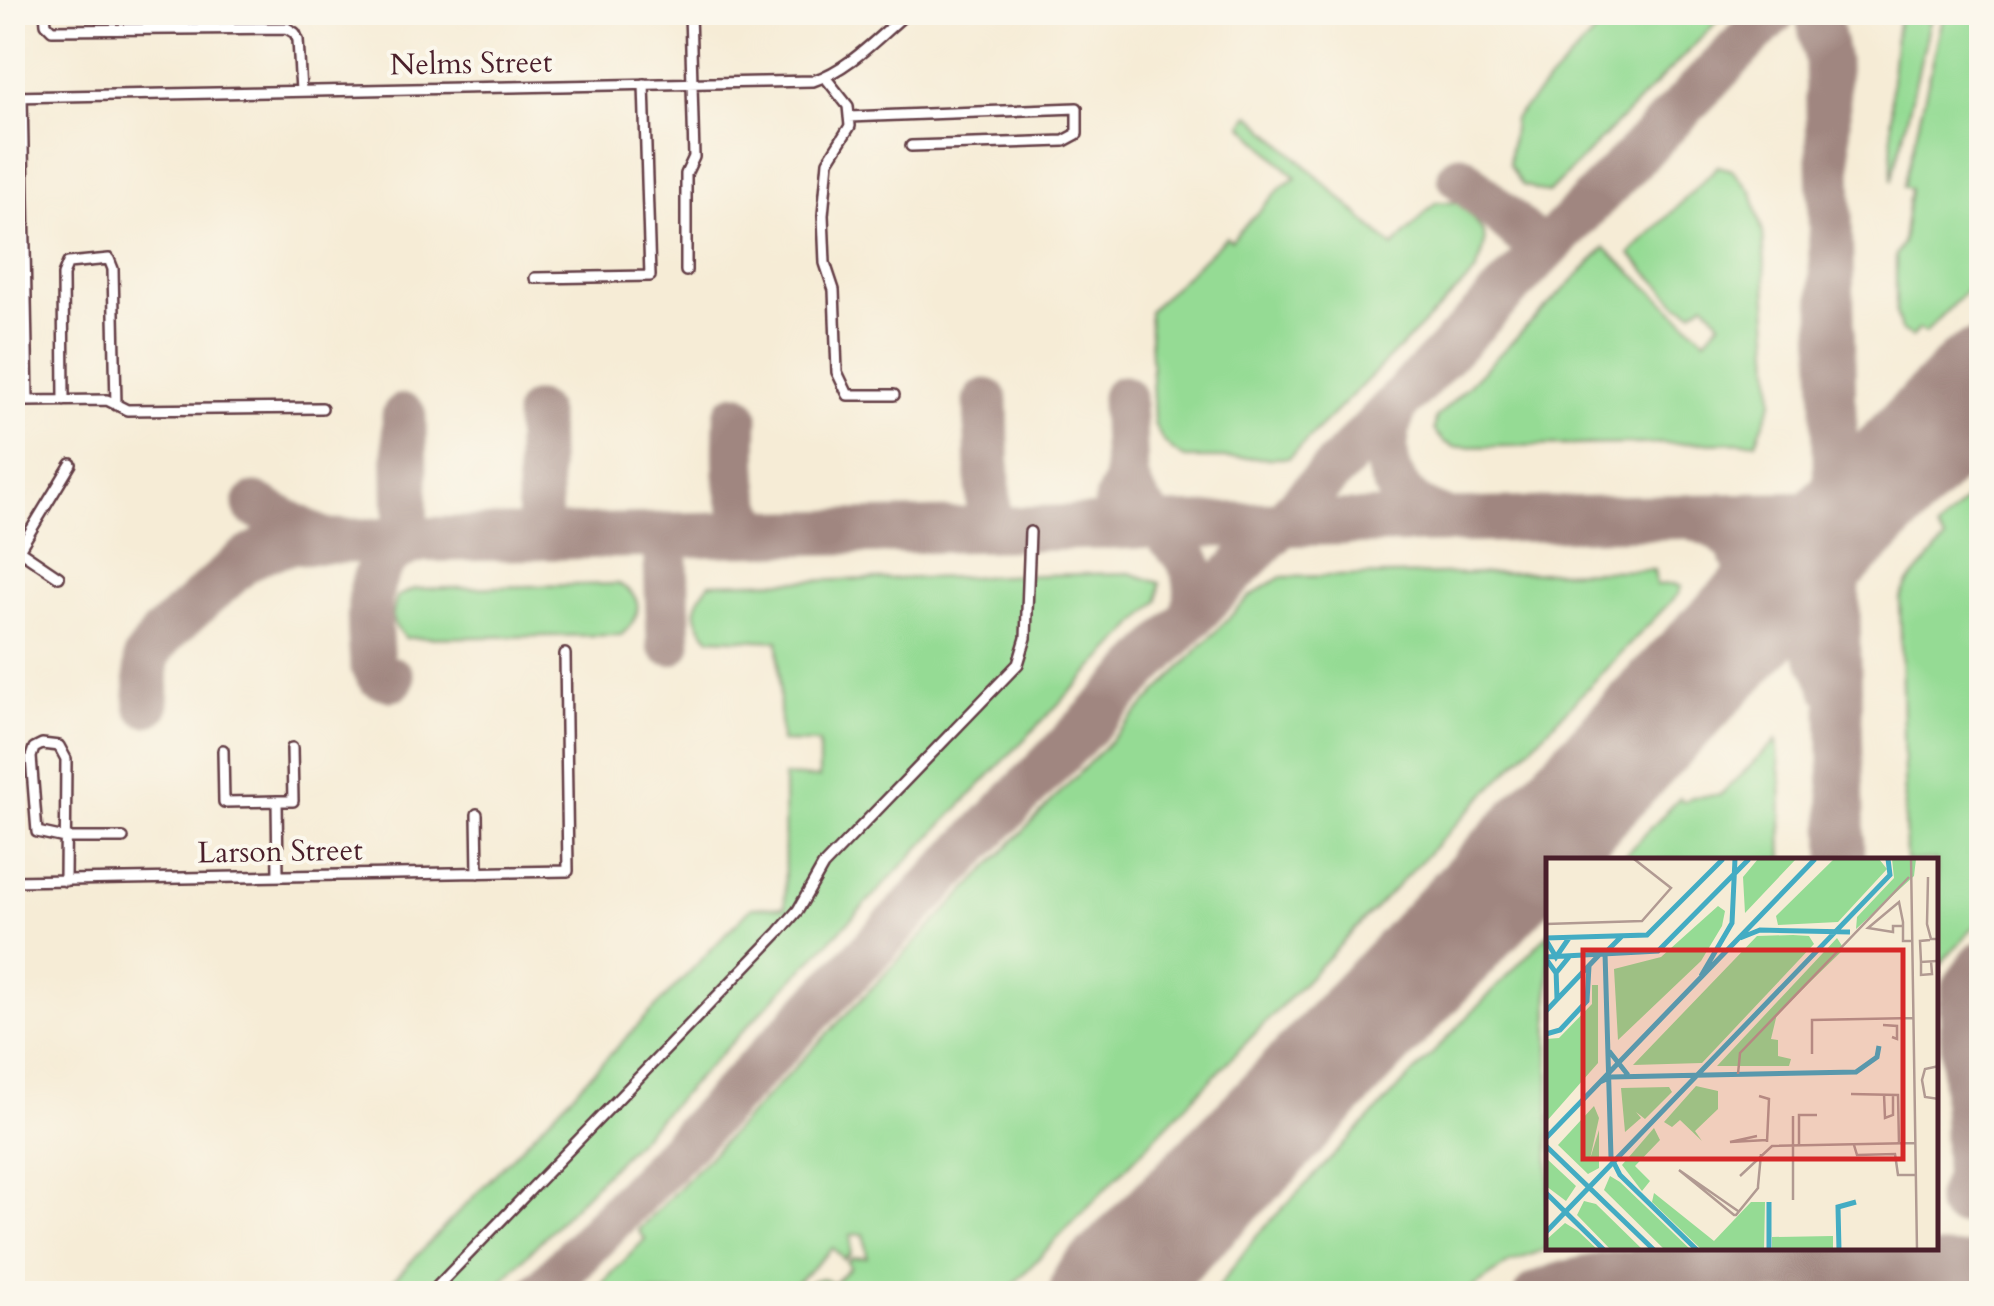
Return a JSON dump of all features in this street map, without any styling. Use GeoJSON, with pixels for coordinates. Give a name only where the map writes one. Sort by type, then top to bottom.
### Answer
{"type":"FeatureCollection","features":[{"type":"Feature","properties":{"kind":"lane"},"geometry":{"type":"LineString","coordinates":[[45,12],[46,24],[52,30],[287,28],[298,40],[302,91]]}},
{"type":"Feature","properties":{"kind":"lane"},"geometry":{"type":"LineString","coordinates":[[686,271],[686,174],[694,157],[690,12]]}},
{"type":"Feature","properties":{"kind":"lane"},"geometry":{"type":"LineString","coordinates":[[886,30],[894,12]]}},
{"type":"Feature","properties":{"kind":"lane","name":"Nelms Street"},"geometry":{"type":"LineString","coordinates":[[18,96],[813,81],[862,51],[908,12]]}},
{"type":"Feature","properties":{"kind":"lane"},"geometry":{"type":"LineString","coordinates":[[825,77],[848,106],[850,126],[828,161],[823,215],[825,263],[834,290],[837,372],[848,395],[894,395]]}},
{"type":"Feature","properties":{"kind":"lane"},"geometry":{"type":"LineString","coordinates":[[535,278],[650,276],[644,84]]}},
{"type":"Feature","properties":{"kind":"lane"},"geometry":{"type":"LineString","coordinates":[[18,96],[28,402],[107,400],[127,410],[322,408]]}},
{"type":"Feature","properties":{"kind":"lane"},"geometry":{"type":"LineString","coordinates":[[849,116],[1077,108],[1077,134],[1064,141],[912,146]]}},
{"type":"Feature","properties":{"kind":"lane"},"geometry":{"type":"LineString","coordinates":[[64,401],[63,275],[68,263],[109,259],[113,269],[116,405]]}},
{"type":"Feature","properties":{"kind":"lane"},"geometry":{"type":"LineString","coordinates":[[59,577],[16,550],[72,464]]}},
{"type":"Feature","properties":{"kind":"lane"},"geometry":{"type":"LineString","coordinates":[[430,1294],[778,932],[798,910],[823,866],[1018,664],[1028,624],[1030,532]]}},
{"type":"Feature","properties":{"kind":"lane","name":"Larson Street"},"geometry":{"type":"LineString","coordinates":[[12,882],[568,870],[565,654]]}},
{"type":"Feature","properties":{"kind":"lane"},"geometry":{"type":"LineString","coordinates":[[64,880],[65,838],[66,759],[59,746],[42,744],[34,748],[31,757],[37,832],[65,838],[122,838]]}},
{"type":"Feature","properties":{"kind":"lane"},"geometry":{"type":"LineString","coordinates":[[222,750],[224,802],[277,801],[293,800],[292,748]]}},
{"type":"Feature","properties":{"kind":"lane"},"geometry":{"type":"LineString","coordinates":[[277,801],[278,876]]}},
{"type":"Feature","properties":{"kind":"lane"},"geometry":{"type":"LineString","coordinates":[[477,814],[478,873]]}},
{"type":"Feature","properties":{"kind":"green space"},"geometry":{"type":"Polygon","coordinates":[[[1614,12],[1726,13],[1548,193],[1522,185],[1509,164],[1514,119],[1614,12]]]}},
{"type":"Feature","properties":{"kind":"green space"},"geometry":{"type":"Polygon","coordinates":[[[1900,13],[1932,13],[1892,181],[1892,75],[1900,13]]]}},
{"type":"Feature","properties":{"kind":"green space"},"geometry":{"type":"Polygon","coordinates":[[[1944,13],[1981,13],[1981,276],[1925,333],[1918,329],[1912,337],[1901,331],[1896,311],[1896,255],[1903,243],[1910,189],[1904,186],[1944,13]]]}},
{"type":"Feature","properties":{"kind":"green space"},"geometry":{"type":"Polygon","coordinates":[[[1250,114],[1393,247],[1436,202],[1460,203],[1481,228],[1485,242],[1475,273],[1289,458],[1185,458],[1166,444],[1154,423],[1149,311],[1226,237],[1231,240],[1283,186],[1296,178],[1243,125],[1250,114]]]}},
{"type":"Feature","properties":{"kind":"green space"},"geometry":{"type":"Polygon","coordinates":[[[1718,166],[1732,170],[1752,192],[1763,234],[1773,400],[1756,442],[1455,447],[1444,442],[1434,430],[1436,418],[1605,248],[1705,339],[1720,322],[1705,302],[1692,311],[1678,304],[1630,254],[1718,166]]]}},
{"type":"Feature","properties":{"kind":"green space"},"geometry":{"type":"Polygon","coordinates":[[[1981,484],[1981,920],[1939,965],[1939,858],[1906,858],[1900,600],[1908,583],[1945,541],[1937,530],[1981,484]]]}},
{"type":"Feature","properties":{"kind":"green space"},"geometry":{"type":"Polygon","coordinates":[[[1654,570],[1656,585],[1674,584],[1681,587],[1678,594],[1005,1293],[796,1293],[818,1279],[833,1284],[850,1267],[847,1262],[852,1258],[867,1257],[864,1234],[851,1235],[851,1253],[844,1260],[833,1248],[786,1293],[593,1293],[645,1239],[638,1230],[1249,597],[1281,577],[1654,570]]]}},
{"type":"Feature","properties":{"kind":"green space"},"geometry":{"type":"Polygon","coordinates":[[[1130,573],[1160,583],[1158,601],[490,1293],[380,1294],[752,907],[785,907],[784,776],[819,778],[819,743],[781,742],[778,641],[710,638],[699,624],[697,605],[710,583],[1130,573]]]}},
{"type":"Feature","properties":{"kind":"green space"},"geometry":{"type":"Polygon","coordinates":[[[618,584],[633,595],[638,608],[633,622],[621,635],[405,638],[393,619],[397,597],[414,589],[618,584]]]}},
{"type":"Feature","properties":{"kind":"green space"},"geometry":{"type":"Polygon","coordinates":[[[1777,740],[1783,858],[1622,858],[1680,798],[1683,802],[1692,797],[1720,795],[1777,740]]]}},
{"type":"Feature","properties":{"kind":"green space"},"geometry":{"type":"Polygon","coordinates":[[[1546,936],[1546,1249],[1509,1263],[1465,1293],[1214,1293],[1256,1236],[1546,936]]]}},
{"type":"Feature","properties":{"kind":"taxiway"},"geometry":{"type":"LineString","coordinates":[[540,1294],[1774,12]]}},
{"type":"Feature","properties":{"kind":"taxiway"},"geometry":{"type":"LineString","coordinates":[[1817,12],[1827,61],[1843,858]]}},
{"type":"Feature","properties":{"kind":"taxiway"},"geometry":{"type":"LineString","coordinates":[[1460,177],[1543,251]]}},
{"type":"Feature","properties":{"kind":"taxiway"},"geometry":{"type":"LineString","coordinates":[[1116,502],[1126,475],[1123,398]]}},
{"type":"Feature","properties":{"kind":"taxiway"},"geometry":{"type":"LineString","coordinates":[[986,401],[989,529]]}},
{"type":"Feature","properties":{"kind":"taxiway"},"geometry":{"type":"LineString","coordinates":[[1399,401],[1386,441],[1394,481],[1416,506],[1448,520]]}},
{"type":"Feature","properties":{"kind":"taxiway"},"geometry":{"type":"LineString","coordinates":[[537,414],[540,537]]}},
{"type":"Feature","properties":{"kind":"taxiway"},"geometry":{"type":"LineString","coordinates":[[404,416],[406,540]]}},
{"type":"Feature","properties":{"kind":"taxiway"},"geometry":{"type":"LineString","coordinates":[[736,416],[736,473],[741,503],[753,525],[775,533]]}},
{"type":"Feature","properties":{"kind":"taxiway"},"geometry":{"type":"LineString","coordinates":[[1126,475],[1145,512],[1186,557],[1194,575],[1196,595],[1190,619]]}},
{"type":"Feature","properties":{"kind":"taxiway"},"geometry":{"type":"LineString","coordinates":[[147,704],[146,657],[162,635],[243,562],[264,550],[294,542],[1819,514],[1848,507],[1889,479]]}},
{"type":"Feature","properties":{"kind":"taxiway"},"geometry":{"type":"LineString","coordinates":[[255,505],[324,541]]}},
{"type":"Feature","properties":{"kind":"taxiway"},"geometry":{"type":"LineString","coordinates":[[1690,516],[1719,529],[1769,579],[1800,622],[1833,686]]}},
{"type":"Feature","properties":{"kind":"taxiway"},"geometry":{"type":"LineString","coordinates":[[665,535],[669,643]]}},
{"type":"Feature","properties":{"kind":"taxiway"},"geometry":{"type":"LineString","coordinates":[[392,679],[378,675],[372,665],[372,589],[386,558],[421,540]]}},
{"type":"Feature","properties":{"kind":"taxiway"},"geometry":{"type":"LineString","coordinates":[[1707,665],[1740,626],[1750,599],[1747,568],[1739,549]]}},
{"type":"Feature","properties":{"kind":"taxiway"},"geometry":{"type":"LineString","coordinates":[[1958,1202],[1967,1174],[1962,1007],[1965,987],[1982,964]]}},
{"type":"Feature","properties":{"kind":"taxiway"},"geometry":{"type":"LineString","coordinates":[[1147,1294],[1259,1139]]}},
{"type":"Feature","properties":{"kind":"taxiway"},"geometry":{"type":"LineString","coordinates":[[1537,1294],[1585,1279],[1635,1272],[1982,1266]]}},
{"type":"Feature","properties":{"kind":"runway"},"geometry":{"type":"LineString","coordinates":[[1104,1294],[1259,1139],[1707,665],[1982,384]]}}]}
